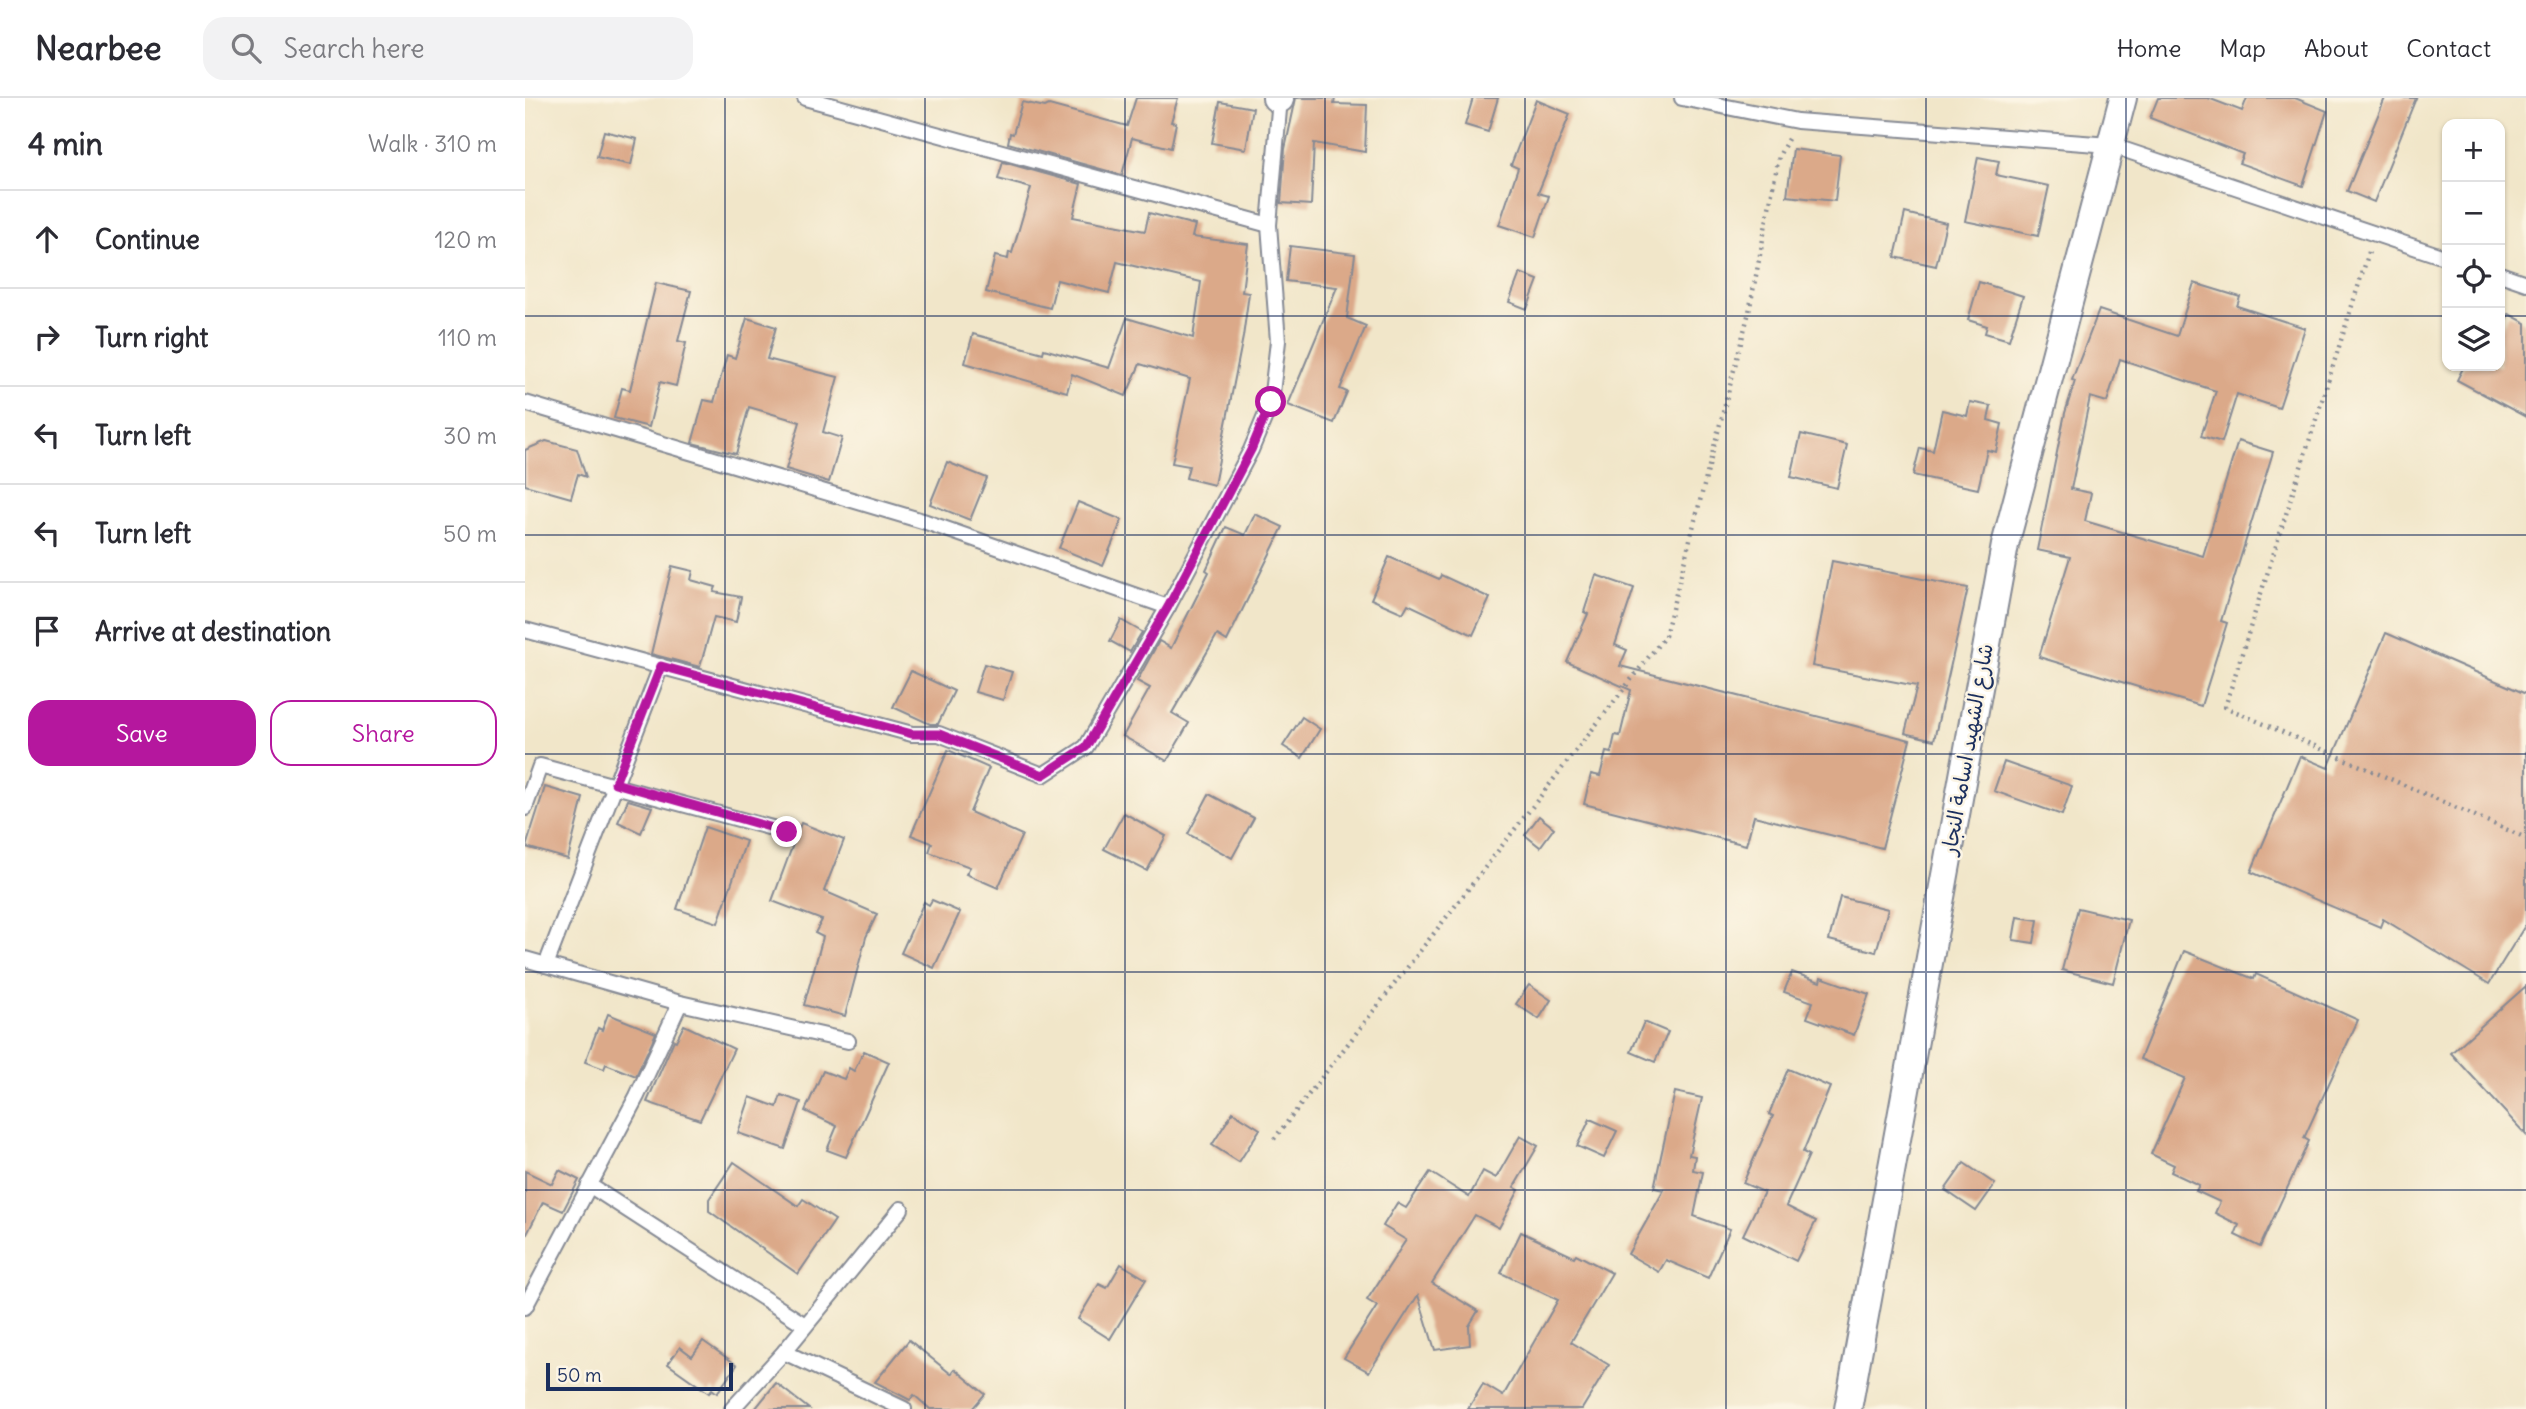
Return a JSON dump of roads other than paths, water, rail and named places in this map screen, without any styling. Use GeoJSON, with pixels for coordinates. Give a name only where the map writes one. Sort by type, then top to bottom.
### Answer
{"type":"FeatureCollection","features":[{"type":"Feature","properties":{"kind":"street","name":"شارع الشهيد اسامة النجار"},"geometry":{"type":"LineString","coordinates":[[1848,1409],[2005,545],[2123,98]]}},
{"type":"Feature","properties":{"kind":"lane"},"geometry":{"type":"LineString","coordinates":[[805,98],[1269,225]]}},
{"type":"Feature","properties":{"kind":"lane"},"geometry":{"type":"LineString","coordinates":[[525,629],[912,734],[939,734],[1043,775],[1086,747],[1168,607],[1251,450],[1271,402],[1277,341],[1269,225],[1279,98]]}},
{"type":"Feature","properties":{"kind":"lane"},"geometry":{"type":"LineString","coordinates":[[1682,98],[1797,121],[2110,145],[2442,256]]}},
{"type":"Feature","properties":{"kind":"lane"},"geometry":{"type":"LineString","coordinates":[[2505,276],[2526,283]]}},
{"type":"Feature","properties":{"kind":"lane"},"geometry":{"type":"LineString","coordinates":[[525,403],[926,522],[1168,607]]}},
{"type":"Feature","properties":{"kind":"lane"},"geometry":{"type":"LineString","coordinates":[[546,965],[661,666]]}},
{"type":"Feature","properties":{"kind":"lane"},"geometry":{"type":"LineString","coordinates":[[525,808],[540,766],[615,783],[787,832]]}},
{"type":"Feature","properties":{"kind":"lane"},"geometry":{"type":"LineString","coordinates":[[525,959],[680,1003],[848,1041]]}},
{"type":"Feature","properties":{"kind":"lane"},"geometry":{"type":"LineString","coordinates":[[525,1307],[637,1096],[680,1003]]}},
{"type":"Feature","properties":{"kind":"lane"},"geometry":{"type":"LineString","coordinates":[[589,1185],[805,1325]]}},
{"type":"Feature","properties":{"kind":"lane"},"geometry":{"type":"LineString","coordinates":[[732,1409],[784,1352],[901,1209]]}},
{"type":"Feature","properties":{"kind":"lane"},"geometry":{"type":"LineString","coordinates":[[784,1352],[904,1409]]}}]}
